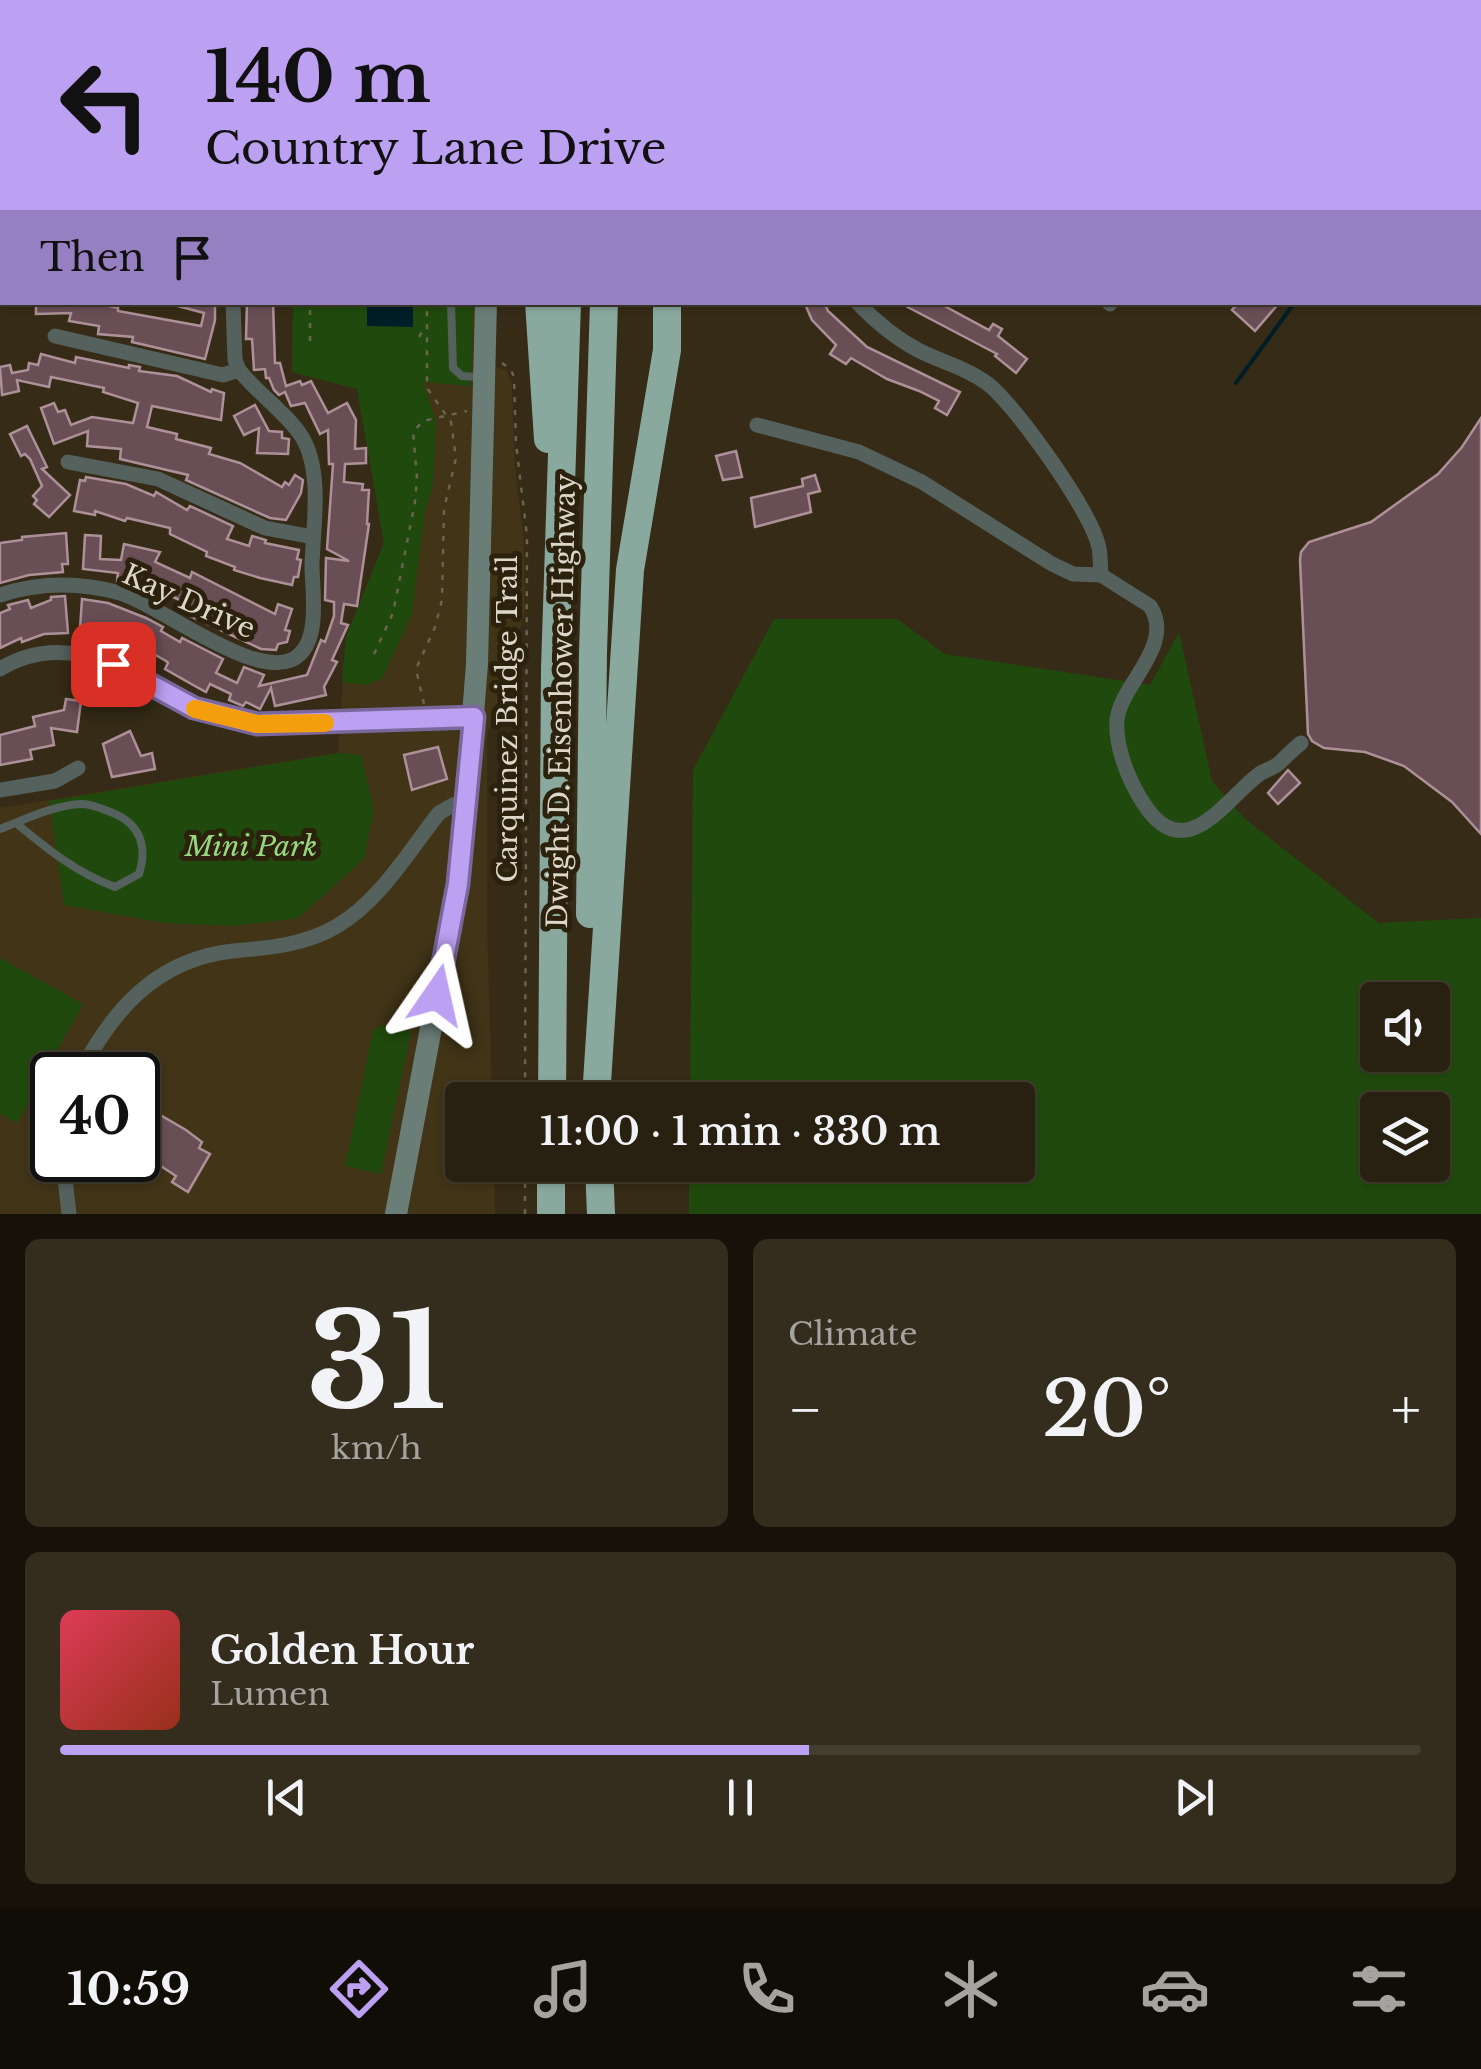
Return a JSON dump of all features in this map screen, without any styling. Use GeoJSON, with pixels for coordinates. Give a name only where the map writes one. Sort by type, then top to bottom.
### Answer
{"type":"FeatureCollection","features":[{"type":"Feature","properties":{"kind":"highway"},"geometry":{"type":"LineString","coordinates":[[539,305],[559,570]]}},
{"type":"Feature","properties":{"kind":"highway","name":"Dwight D. Eisenhower Highway"},"geometry":{"type":"LineString","coordinates":[[552,1082],[567,305]]}},
{"type":"Feature","properties":{"kind":"highway","name":"Dwight D. Eisenhower Highway"},"geometry":{"type":"LineString","coordinates":[[595,1082],[590,803],[604,305]]}},
{"type":"Feature","properties":{"kind":"highway"},"geometry":{"type":"LineString","coordinates":[[597,1082],[630,570],[666,350],[666,305]]}},
{"type":"Feature","properties":{"kind":"highway"},"geometry":{"type":"LineString","coordinates":[[551,1182],[551,1214]]}},
{"type":"Feature","properties":{"kind":"highway"},"geometry":{"type":"LineString","coordinates":[[599,1182],[601,1214]]}},
{"type":"Feature","properties":{"kind":"street"},"geometry":{"type":"LineString","coordinates":[[68,462],[158,480],[265,528],[313,537],[313,474],[302,438],[239,370],[235,360],[233,305]]}},
{"type":"Feature","properties":{"kind":"street"},"geometry":{"type":"LineString","coordinates":[[396,1214],[458,884],[474,717],[486,305]]}},
{"type":"Feature","properties":{"kind":"street"},"geometry":{"type":"LineString","coordinates":[[859,305],[877,323],[916,349],[963,369],[990,386],[1084,512],[1098,544],[1101,575]]}},
{"type":"Feature","properties":{"kind":"street"},"geometry":{"type":"LineString","coordinates":[[55,336],[223,374],[239,370]]}},
{"type":"Feature","properties":{"kind":"street"},"geometry":{"type":"LineString","coordinates":[[757,426],[859,452],[922,482],[1052,564],[1073,574],[1101,575],[1150,606],[1157,628],[1145,666],[1117,720],[1129,777],[1141,800],[1168,826],[1187,829],[1215,818],[1260,773],[1276,766],[1301,744]]}},
{"type":"Feature","properties":{"kind":"street","name":"Kay Drive"},"geometry":{"type":"LineString","coordinates":[[0,595],[70,584],[124,593],[229,650],[265,661],[298,658],[310,633],[313,537]]}},
{"type":"Feature","properties":{"kind":"street"},"geometry":{"type":"LineString","coordinates":[[0,668],[43,652],[90,657],[113,664],[194,708],[257,724],[474,717]]}},
{"type":"Feature","properties":{"kind":"street"},"geometry":{"type":"LineString","coordinates":[[0,790],[55,781],[78,768]]}},
{"type":"Feature","properties":{"kind":"street"},"geometry":{"type":"LineString","coordinates":[[92,1052],[112,1018],[155,978],[204,956],[293,944],[340,925],[375,893],[439,813],[466,803]]}},
{"type":"Feature","properties":{"kind":"street"},"geometry":{"type":"LineString","coordinates":[[65,1182],[69,1214]]}},
{"type":"Feature","properties":{"kind":"lane"},"geometry":{"type":"LineString","coordinates":[[451,305],[452,368],[462,376],[484,369]]}},
{"type":"Feature","properties":{"kind":"lane"},"geometry":{"type":"LineString","coordinates":[[0,829],[16,822],[51,809],[86,803],[120,814],[139,831],[145,855],[139,874],[115,888],[88,877],[46,849],[16,822]]}},
{"type":"Feature","properties":{"kind":"path"},"geometry":{"type":"LineString","coordinates":[[310,305],[310,341]]}},
{"type":"Feature","properties":{"kind":"path"},"geometry":{"type":"LineString","coordinates":[[425,720],[416,669],[435,628],[442,600],[444,509],[456,466],[454,434],[446,414],[427,388],[427,305]]}},
{"type":"Feature","properties":{"kind":"path"},"geometry":{"type":"LineString","coordinates":[[419,337],[422,332],[427,333]]}},
{"type":"Feature","properties":{"kind":"path","name":"Carquinez Bridge Trail"},"geometry":{"type":"LineString","coordinates":[[484,369],[507,365],[514,378],[516,444],[527,536],[526,1082]]}},
{"type":"Feature","properties":{"kind":"path"},"geometry":{"type":"LineString","coordinates":[[374,654],[393,613],[414,502],[417,477],[411,439],[416,425],[446,414],[484,408]]}},
{"type":"Feature","properties":{"kind":"path"},"geometry":{"type":"LineString","coordinates":[[525,1182],[525,1214]]}},
{"type":"Feature","properties":{"kind":"shaded area"},"geometry":{"type":"Polygon","coordinates":[[[293,305],[496,305],[495,367],[507,370],[512,383],[515,467],[524,540],[525,612],[487,737],[492,1082],[445,1082],[445,1182],[494,1182],[495,1214],[0,1214],[0,808],[338,753],[346,637],[384,543],[357,389],[292,372],[293,305]]]}},
{"type":"Feature","properties":{"kind":"green space"},"geometry":{"type":"Polygon","coordinates":[[[293,305],[473,305],[471,386],[423,382],[436,422],[433,487],[425,510],[412,614],[382,678],[367,685],[342,682],[346,637],[384,543],[357,389],[292,372],[293,305]]]}},
{"type":"Feature","properties":{"kind":"green space"},"geometry":{"type":"Polygon","coordinates":[[[774,619],[897,619],[945,654],[1150,685],[1179,632],[1212,781],[1245,819],[1379,923],[1481,918],[1481,1214],[689,1214],[689,1182],[1035,1182],[1035,1082],[690,1082],[693,770],[774,619]]]}},
{"type":"Feature","properties":{"kind":"green space","name":"Mini Park"},"geometry":{"type":"Polygon","coordinates":[[[339,753],[361,755],[374,810],[364,859],[298,918],[231,926],[165,923],[64,905],[49,801],[339,753]]]}},
{"type":"Feature","properties":{"kind":"green space"},"geometry":{"type":"Polygon","coordinates":[[[0,958],[83,1004],[56,1052],[30,1052],[30,1100],[17,1123],[0,1114],[0,958]]]}},
{"type":"Feature","properties":{"kind":"green space"},"geometry":{"type":"Polygon","coordinates":[[[383,1025],[411,1031],[381,1174],[345,1166],[373,1031],[383,1025]]]}},
{"type":"Feature","properties":{"kind":"water"},"geometry":{"type":"Polygon","coordinates":[[[367,305],[413,305],[413,327],[367,326],[367,305]]]}},
{"type":"Feature","properties":{"kind":"building"},"geometry":{"type":"Polygon","coordinates":[[[36,305],[104,305],[201,326],[204,313],[178,305],[215,305],[205,359],[132,342],[133,337],[98,334],[99,326],[69,321],[71,313],[36,314],[36,305]]]}},
{"type":"Feature","properties":{"kind":"building"},"geometry":{"type":"Polygon","coordinates":[[[247,305],[273,305],[275,363],[280,363],[286,386],[311,381],[328,413],[347,403],[356,420],[355,449],[366,448],[366,463],[345,464],[344,482],[363,484],[362,490],[369,490],[369,524],[357,606],[344,604],[341,623],[348,625],[332,660],[337,662],[324,687],[326,695],[275,706],[271,688],[260,709],[229,700],[231,694],[210,684],[206,692],[165,669],[166,661],[125,638],[122,642],[110,638],[111,634],[80,629],[82,599],[108,603],[163,627],[161,631],[180,642],[182,638],[223,659],[216,673],[237,683],[244,667],[264,675],[259,686],[307,675],[334,616],[334,602],[325,600],[326,558],[349,561],[327,549],[333,464],[329,464],[328,430],[320,434],[305,403],[291,406],[285,392],[279,395],[274,390],[265,369],[254,370],[252,339],[246,339],[247,305]]]}},
{"type":"Feature","properties":{"kind":"building"},"geometry":{"type":"Polygon","coordinates":[[[805,305],[825,305],[867,347],[960,392],[947,415],[935,408],[939,401],[887,379],[851,358],[846,364],[830,354],[836,345],[812,320],[805,305]]]}},
{"type":"Feature","properties":{"kind":"building"},"geometry":{"type":"Polygon","coordinates":[[[904,305],[943,305],[989,330],[993,324],[1002,329],[998,336],[1027,359],[1016,373],[997,354],[904,305]]]}},
{"type":"Feature","properties":{"kind":"building"},"geometry":{"type":"Polygon","coordinates":[[[1236,305],[1277,305],[1255,331],[1232,310],[1236,305]]]}},
{"type":"Feature","properties":{"kind":"building"},"geometry":{"type":"Polygon","coordinates":[[[41,354],[75,363],[76,357],[140,367],[139,371],[177,376],[211,392],[212,389],[224,393],[221,420],[152,406],[147,427],[211,448],[209,454],[240,463],[282,487],[285,482],[289,485],[295,475],[303,480],[301,493],[286,520],[270,518],[186,480],[188,475],[120,459],[121,449],[87,446],[88,431],[54,444],[41,408],[54,403],[58,412],[65,410],[71,425],[92,417],[133,423],[138,403],[103,392],[104,388],[51,377],[49,387],[17,380],[19,391],[2,395],[0,367],[10,365],[12,373],[28,370],[29,363],[38,365],[41,354]]]}},
{"type":"Feature","properties":{"kind":"building"},"geometry":{"type":"Polygon","coordinates":[[[255,405],[269,431],[282,432],[282,438],[289,439],[288,454],[257,453],[259,428],[244,435],[234,416],[255,405]]]}},
{"type":"Feature","properties":{"kind":"building"},"geometry":{"type":"Polygon","coordinates":[[[1481,418],[1481,834],[1452,802],[1404,766],[1365,752],[1324,748],[1312,741],[1308,734],[1300,560],[1309,542],[1371,522],[1438,474],[1481,418]]]}},
{"type":"Feature","properties":{"kind":"building"},"geometry":{"type":"Polygon","coordinates":[[[27,426],[47,467],[42,469],[70,495],[49,517],[34,504],[37,500],[33,496],[42,486],[30,459],[25,454],[21,456],[10,434],[27,426]]]}},
{"type":"Feature","properties":{"kind":"building"},"geometry":{"type":"Polygon","coordinates":[[[736,451],[742,477],[723,480],[716,456],[736,451]]]}},
{"type":"Feature","properties":{"kind":"building"},"geometry":{"type":"Polygon","coordinates":[[[815,475],[820,491],[808,494],[811,512],[755,527],[751,498],[803,486],[802,479],[815,475]]]}},
{"type":"Feature","properties":{"kind":"building"},"geometry":{"type":"Polygon","coordinates":[[[86,477],[126,484],[154,496],[156,492],[187,510],[190,506],[233,526],[227,539],[249,546],[252,536],[299,550],[298,577],[294,577],[292,585],[260,578],[206,556],[207,552],[170,534],[170,528],[127,518],[125,521],[95,511],[95,515],[74,511],[80,480],[85,481],[86,477]]]}},
{"type":"Feature","properties":{"kind":"building"},"geometry":{"type":"Polygon","coordinates":[[[66,533],[68,564],[62,564],[63,572],[0,583],[0,543],[66,533]]]}},
{"type":"Feature","properties":{"kind":"building"},"geometry":{"type":"Polygon","coordinates":[[[85,535],[101,536],[100,559],[121,560],[124,544],[160,552],[155,562],[190,578],[192,572],[275,614],[278,604],[292,609],[285,630],[290,631],[287,642],[278,644],[276,650],[261,649],[190,616],[177,607],[180,600],[142,584],[117,581],[118,573],[83,569],[85,535]]]}},
{"type":"Feature","properties":{"kind":"building"},"geometry":{"type":"Polygon","coordinates":[[[65,596],[68,633],[44,634],[22,642],[21,638],[0,648],[0,613],[10,609],[8,605],[28,600],[31,608],[51,597],[65,596]]]}},
{"type":"Feature","properties":{"kind":"building"},"geometry":{"type":"Polygon","coordinates":[[[66,699],[81,701],[77,732],[51,728],[54,745],[30,750],[32,759],[0,765],[0,735],[35,726],[33,717],[64,710],[66,699]]]}},
{"type":"Feature","properties":{"kind":"building"},"geometry":{"type":"Polygon","coordinates":[[[130,731],[141,756],[152,753],[155,769],[112,777],[103,744],[130,731]]]}},
{"type":"Feature","properties":{"kind":"building"},"geometry":{"type":"Polygon","coordinates":[[[438,747],[447,779],[412,790],[404,755],[438,747]]]}},
{"type":"Feature","properties":{"kind":"building"},"geometry":{"type":"Polygon","coordinates":[[[1288,770],[1300,783],[1278,804],[1268,793],[1288,770]]]}},
{"type":"Feature","properties":{"kind":"building"},"geometry":{"type":"Polygon","coordinates":[[[160,1115],[202,1142],[199,1148],[210,1154],[188,1192],[172,1182],[176,1176],[160,1165],[160,1115]]]}},
{"type":"Feature","properties":{"kind":"waterway"},"geometry":{"type":"LineString","coordinates":[[1236,383],[1293,305]]}},
{"type":"Feature","properties":{"kind":"slow traffic"},"geometry":{"type":"LineString","coordinates":[[195,709],[257,724],[325,723]]}},
{"type":"Feature","properties":{"kind":"route"},"geometry":{"type":"LineString","coordinates":[[113,664],[194,708],[257,724],[474,717],[458,884],[437,995]]}}]}
